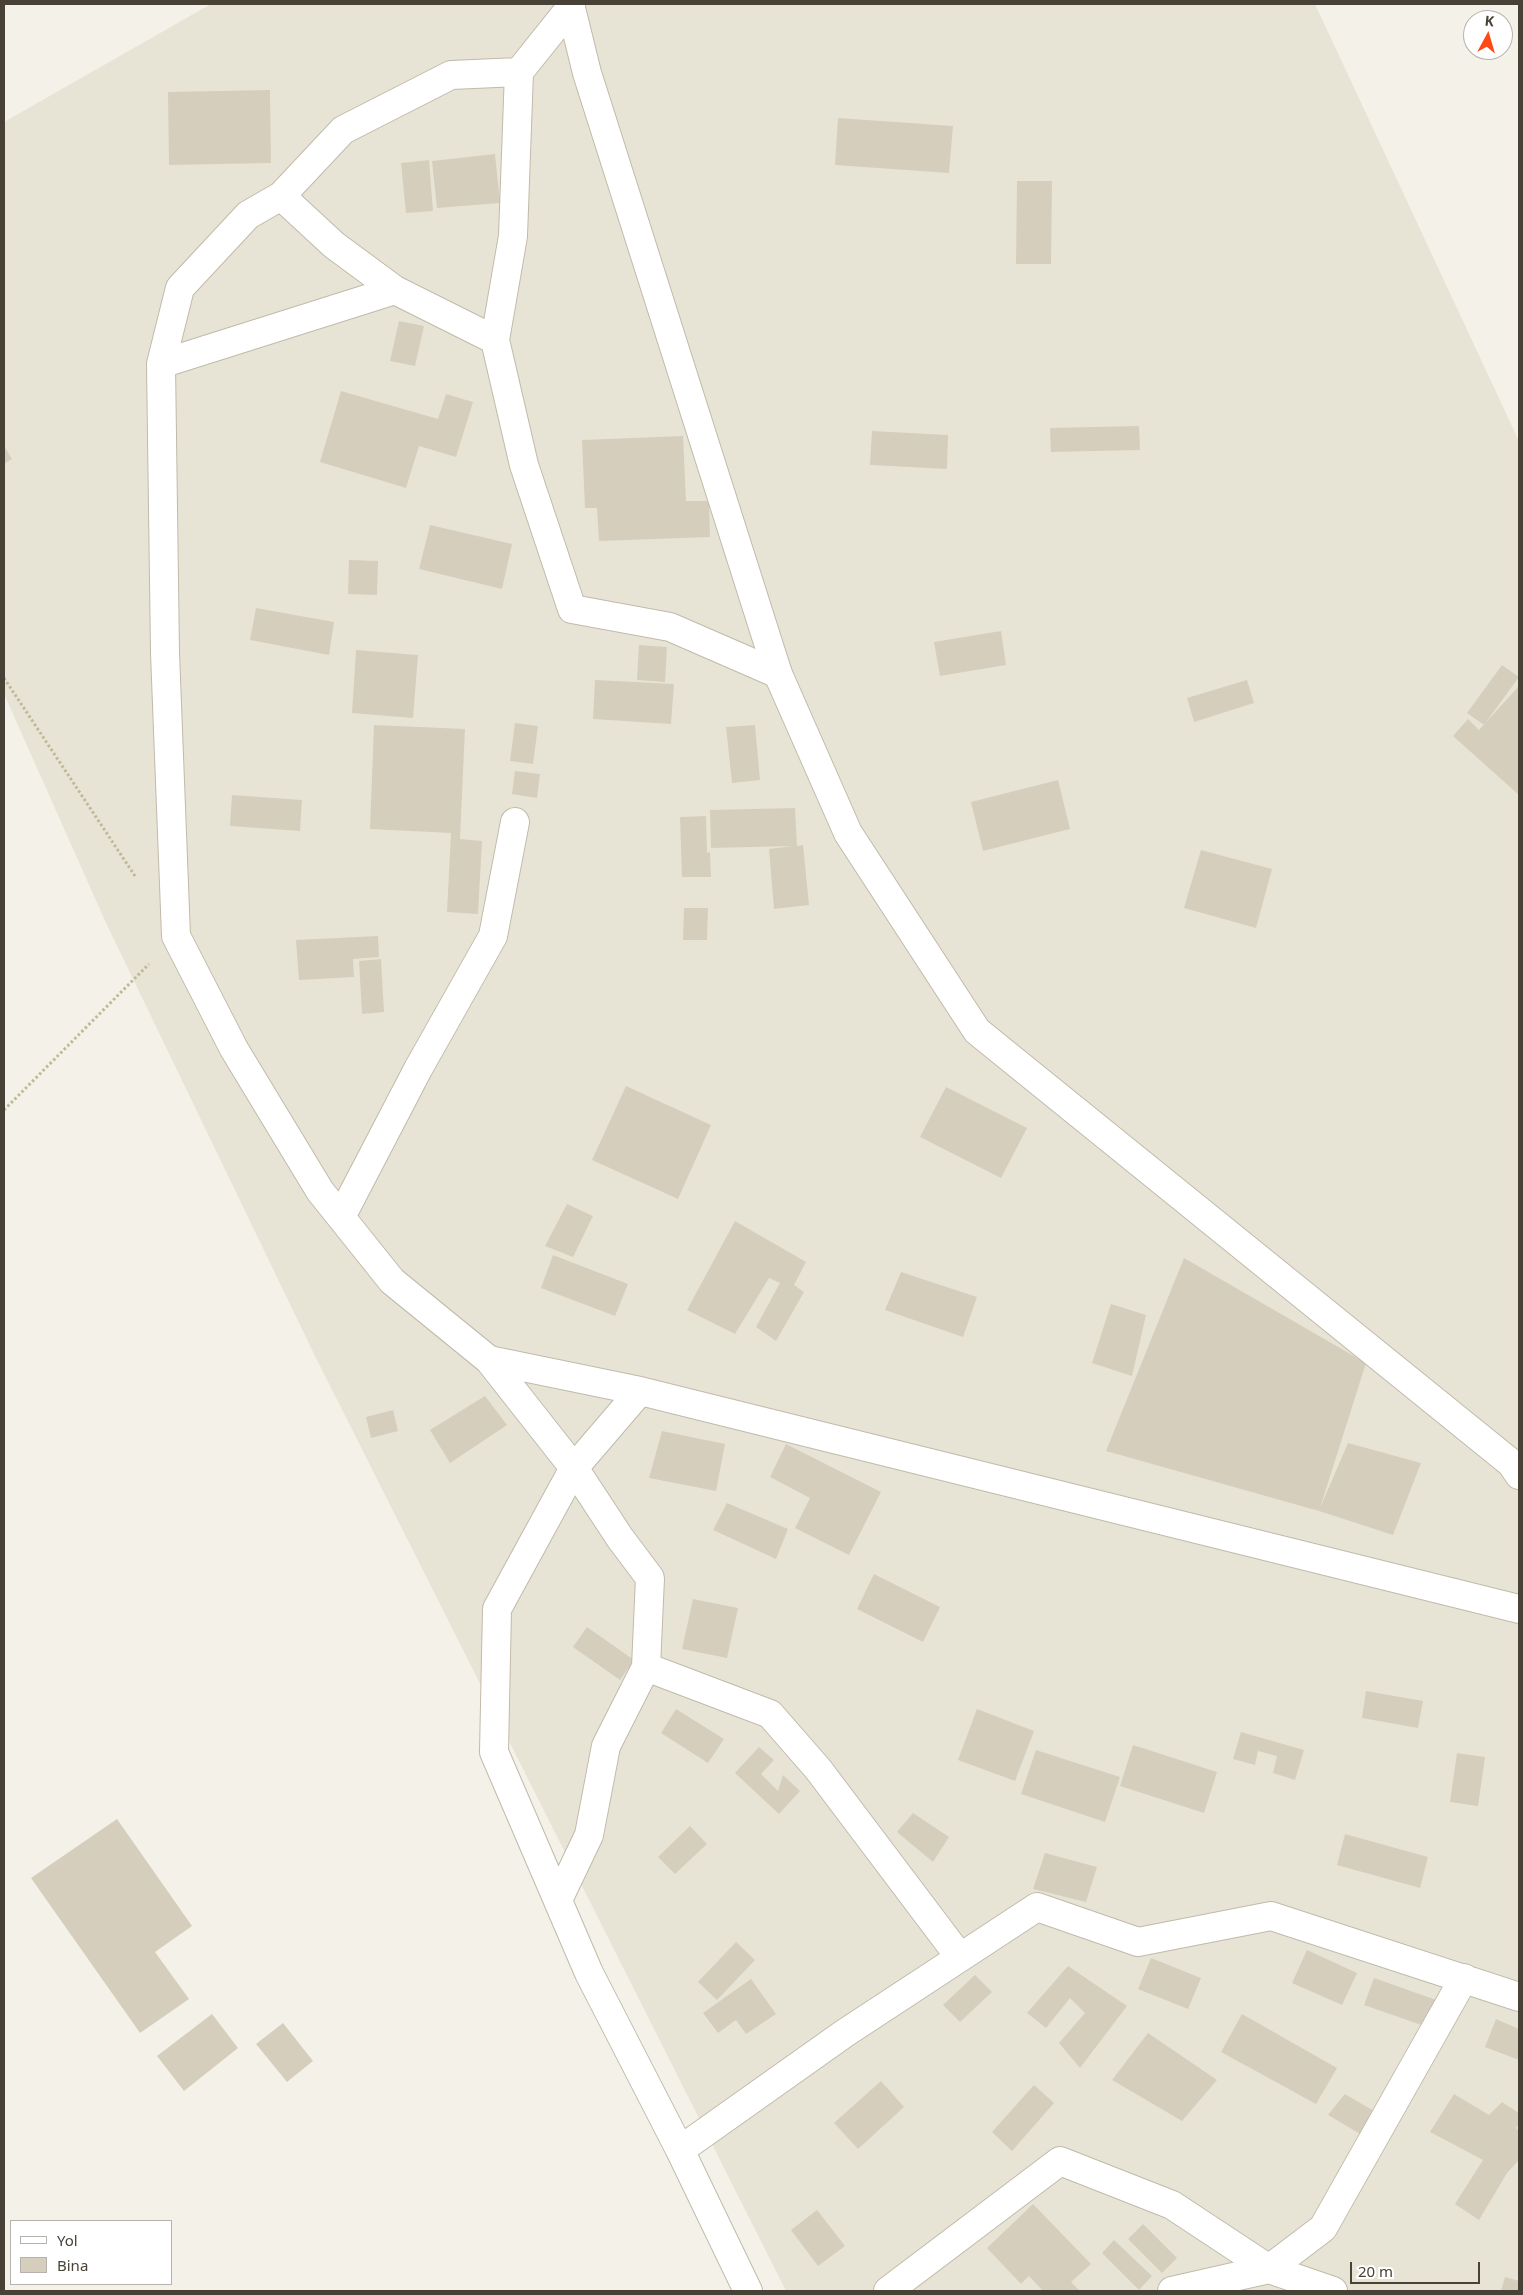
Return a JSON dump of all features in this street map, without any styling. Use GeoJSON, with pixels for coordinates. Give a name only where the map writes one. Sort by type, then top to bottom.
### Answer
{"type":"FeatureCollection","features":[{"type":"Feature","properties":{"kind":"street"},"geometry":{"type":"LineString","coordinates":[[571,5],[519,72],[513,236],[495,340],[524,465],[572,609],[670,627],[778,674]]}},
{"type":"Feature","properties":{"kind":"street"},"geometry":{"type":"LineString","coordinates":[[571,5],[587,73],[778,674],[848,833],[977,1031],[1511,1463],[1519,1475]]}},
{"type":"Feature","properties":{"kind":"street"},"geometry":{"type":"LineString","coordinates":[[519,72],[451,75],[343,130],[281,196],[248,215],[180,288],[161,364],[165,653],[176,936],[234,1049],[320,1191],[392,1281],[489,1360],[574,1468],[620,1538],[650,1578],[646,1667],[606,1746],[589,1835],[558,1900]]}},
{"type":"Feature","properties":{"kind":"street"},"geometry":{"type":"LineString","coordinates":[[281,196],[334,245],[395,290],[495,340]]}},
{"type":"Feature","properties":{"kind":"street"},"geometry":{"type":"LineString","coordinates":[[161,364],[395,290]]}},
{"type":"Feature","properties":{"kind":"street"},"geometry":{"type":"LineString","coordinates":[[341,1217],[418,1069],[493,936],[515,822]]}},
{"type":"Feature","properties":{"kind":"street"},"geometry":{"type":"LineString","coordinates":[[489,1360],[640,1391],[1519,1609]]}},
{"type":"Feature","properties":{"kind":"street"},"geometry":{"type":"LineString","coordinates":[[640,1391],[574,1468],[497,1609],[494,1752],[589,1973],[680,2150],[748,2291]]}},
{"type":"Feature","properties":{"kind":"street"},"geometry":{"type":"LineString","coordinates":[[646,1667],[770,1714],[818,1769],[959,1956]]}},
{"type":"Feature","properties":{"kind":"street"},"geometry":{"type":"LineString","coordinates":[[680,2150],[845,2032],[1037,1907],[1138,1942],[1271,1916],[1519,1997]]}},
{"type":"Feature","properties":{"kind":"street"},"geometry":{"type":"LineString","coordinates":[[1172,2291],[1269,2269],[1323,2228],[1464,1978]]}},
{"type":"Feature","properties":{"kind":"street"},"geometry":{"type":"LineString","coordinates":[[888,2291],[1060,2161],[1172,2205],[1269,2269],[1333,2291]]}},
{"type":"Feature","properties":{"kind":"path"},"geometry":{"type":"LineString","coordinates":[[4,678],[137,878]]}},
{"type":"Feature","properties":{"kind":"path"},"geometry":{"type":"LineString","coordinates":[[4,1110],[176,936]]}},
{"type":"Feature","properties":{"kind":"shaded area"},"geometry":{"type":"Polygon","coordinates":[[[211,4],[1315,4],[1519,441],[1519,2291],[786,2291],[314,1354],[106,923],[4,694],[4,122],[211,4]]]}},
{"type":"Feature","properties":{"kind":"building"},"geometry":{"type":"Polygon","coordinates":[[[270,90],[271,163],[169,165],[168,92],[270,90]]]}},
{"type":"Feature","properties":{"kind":"building"},"geometry":{"type":"Polygon","coordinates":[[[838,118],[953,126],[949,173],[835,165],[838,118]]]}},
{"type":"Feature","properties":{"kind":"building"},"geometry":{"type":"Polygon","coordinates":[[[495,154],[500,203],[437,208],[432,161],[495,154]]]}},
{"type":"Feature","properties":{"kind":"building"},"geometry":{"type":"Polygon","coordinates":[[[429,160],[433,211],[406,213],[401,163],[429,160]]]}},
{"type":"Feature","properties":{"kind":"building"},"geometry":{"type":"Polygon","coordinates":[[[1017,181],[1052,181],[1051,264],[1016,264],[1017,181]]]}},
{"type":"Feature","properties":{"kind":"building"},"geometry":{"type":"Polygon","coordinates":[[[399,321],[424,326],[415,366],[390,361],[399,321]]]}},
{"type":"Feature","properties":{"kind":"building"},"geometry":{"type":"Polygon","coordinates":[[[341,391],[438,419],[446,394],[473,402],[456,457],[419,446],[406,488],[320,462],[341,391]]]}},
{"type":"Feature","properties":{"kind":"building"},"geometry":{"type":"Polygon","coordinates":[[[1139,426],[1140,450],[1051,452],[1050,428],[1139,426]]]}},
{"type":"Feature","properties":{"kind":"building"},"geometry":{"type":"Polygon","coordinates":[[[872,431],[948,435],[947,469],[870,465],[872,431]]]}},
{"type":"Feature","properties":{"kind":"building"},"geometry":{"type":"Polygon","coordinates":[[[683,436],[686,501],[709,501],[710,537],[599,541],[597,508],[585,508],[582,440],[683,436]]]}},
{"type":"Feature","properties":{"kind":"building"},"geometry":{"type":"Polygon","coordinates":[[[4,446],[12,459],[4,464],[4,446]]]}},
{"type":"Feature","properties":{"kind":"building"},"geometry":{"type":"Polygon","coordinates":[[[430,525],[512,544],[502,589],[419,569],[430,525]]]}},
{"type":"Feature","properties":{"kind":"building"},"geometry":{"type":"Polygon","coordinates":[[[349,560],[378,561],[377,595],[348,594],[349,560]]]}},
{"type":"Feature","properties":{"kind":"building"},"geometry":{"type":"Polygon","coordinates":[[[256,608],[334,622],[329,655],[250,640],[256,608]]]}},
{"type":"Feature","properties":{"kind":"building"},"geometry":{"type":"Polygon","coordinates":[[[1001,631],[1006,665],[940,676],[934,642],[1001,631]]]}},
{"type":"Feature","properties":{"kind":"building"},"geometry":{"type":"Polygon","coordinates":[[[639,645],[667,647],[665,682],[637,680],[639,645]]]}},
{"type":"Feature","properties":{"kind":"building"},"geometry":{"type":"Polygon","coordinates":[[[356,650],[418,655],[413,718],[352,713],[356,650]]]}},
{"type":"Feature","properties":{"kind":"building"},"geometry":{"type":"Polygon","coordinates":[[[1502,665],[1519,677],[1484,725],[1467,713],[1502,665]]]}},
{"type":"Feature","properties":{"kind":"building"},"geometry":{"type":"Polygon","coordinates":[[[595,680],[674,684],[671,724],[593,719],[595,680]]]}},
{"type":"Feature","properties":{"kind":"building"},"geometry":{"type":"Polygon","coordinates":[[[1247,680],[1254,703],[1194,722],[1187,698],[1247,680]]]}},
{"type":"Feature","properties":{"kind":"building"},"geometry":{"type":"Polygon","coordinates":[[[1519,686],[1519,795],[1453,736],[1468,719],[1479,730],[1519,686]]]}},
{"type":"Feature","properties":{"kind":"building"},"geometry":{"type":"Polygon","coordinates":[[[515,723],[538,726],[533,764],[510,761],[515,723]]]}},
{"type":"Feature","properties":{"kind":"building"},"geometry":{"type":"Polygon","coordinates":[[[374,725],[465,729],[460,839],[482,841],[478,914],[447,912],[451,833],[370,829],[374,725]]]}},
{"type":"Feature","properties":{"kind":"building"},"geometry":{"type":"Polygon","coordinates":[[[755,725],[760,780],[732,783],[726,727],[755,725]]]}},
{"type":"Feature","properties":{"kind":"building"},"geometry":{"type":"Polygon","coordinates":[[[515,771],[540,774],[537,798],[512,794],[515,771]]]}},
{"type":"Feature","properties":{"kind":"building"},"geometry":{"type":"Polygon","coordinates":[[[1058,780],[1070,829],[983,851],[971,802],[1058,780]]]}},
{"type":"Feature","properties":{"kind":"building"},"geometry":{"type":"Polygon","coordinates":[[[232,795],[302,800],[300,831],[230,826],[232,795]]]}},
{"type":"Feature","properties":{"kind":"building"},"geometry":{"type":"Polygon","coordinates":[[[795,808],[797,846],[803,845],[809,905],[774,909],[769,849],[792,846],[711,848],[710,810],[795,808]]]}},
{"type":"Feature","properties":{"kind":"building"},"geometry":{"type":"Polygon","coordinates":[[[706,816],[707,853],[710,852],[711,877],[682,877],[680,817],[706,816]]]}},
{"type":"Feature","properties":{"kind":"building"},"geometry":{"type":"Polygon","coordinates":[[[1201,850],[1272,869],[1256,928],[1184,908],[1201,850]]]}},
{"type":"Feature","properties":{"kind":"building"},"geometry":{"type":"Polygon","coordinates":[[[684,908],[708,908],[707,940],[683,940],[684,908]]]}},
{"type":"Feature","properties":{"kind":"building"},"geometry":{"type":"Polygon","coordinates":[[[378,936],[379,957],[353,959],[354,977],[299,980],[296,940],[378,936]]]}},
{"type":"Feature","properties":{"kind":"building"},"geometry":{"type":"Polygon","coordinates":[[[381,959],[384,1012],[362,1014],[359,961],[381,959]]]}},
{"type":"Feature","properties":{"kind":"building"},"geometry":{"type":"Polygon","coordinates":[[[626,1086],[711,1125],[678,1199],[592,1160],[626,1086]]]}},
{"type":"Feature","properties":{"kind":"building"},"geometry":{"type":"Polygon","coordinates":[[[946,1087],[1027,1128],[1001,1178],[920,1137],[946,1087]]]}},
{"type":"Feature","properties":{"kind":"building"},"geometry":{"type":"Polygon","coordinates":[[[567,1204],[593,1216],[573,1257],[545,1246],[567,1204]]]}},
{"type":"Feature","properties":{"kind":"building"},"geometry":{"type":"Polygon","coordinates":[[[735,1221],[806,1262],[794,1285],[804,1292],[776,1341],[756,1327],[780,1283],[769,1278],[735,1334],[687,1310],[735,1221]]]}},
{"type":"Feature","properties":{"kind":"building"},"geometry":{"type":"Polygon","coordinates":[[[553,1255],[628,1284],[615,1316],[541,1288],[553,1255]]]}},
{"type":"Feature","properties":{"kind":"building"},"geometry":{"type":"Polygon","coordinates":[[[1184,1258],[1366,1363],[1320,1508],[1348,1443],[1421,1463],[1393,1535],[1319,1511],[1106,1451],[1184,1258]]]}},
{"type":"Feature","properties":{"kind":"building"},"geometry":{"type":"Polygon","coordinates":[[[901,1272],[977,1297],[963,1337],[885,1310],[901,1272]]]}},
{"type":"Feature","properties":{"kind":"building"},"geometry":{"type":"Polygon","coordinates":[[[1111,1304],[1146,1315],[1132,1376],[1092,1363],[1111,1304]]]}},
{"type":"Feature","properties":{"kind":"building"},"geometry":{"type":"Polygon","coordinates":[[[485,1396],[507,1425],[450,1463],[430,1430],[485,1396]]]}},
{"type":"Feature","properties":{"kind":"building"},"geometry":{"type":"Polygon","coordinates":[[[393,1410],[398,1431],[371,1438],[366,1417],[393,1410]]]}},
{"type":"Feature","properties":{"kind":"building"},"geometry":{"type":"Polygon","coordinates":[[[662,1431],[725,1444],[716,1491],[649,1478],[662,1431]]]}},
{"type":"Feature","properties":{"kind":"building"},"geometry":{"type":"Polygon","coordinates":[[[786,1444],[881,1492],[849,1555],[795,1528],[810,1498],[770,1477],[786,1444]]]}},
{"type":"Feature","properties":{"kind":"building"},"geometry":{"type":"Polygon","coordinates":[[[727,1503],[788,1529],[776,1559],[713,1530],[727,1503]]]}},
{"type":"Feature","properties":{"kind":"building"},"geometry":{"type":"Polygon","coordinates":[[[874,1574],[940,1607],[923,1642],[857,1609],[874,1574]]]}},
{"type":"Feature","properties":{"kind":"building"},"geometry":{"type":"Polygon","coordinates":[[[693,1599],[738,1608],[727,1658],[682,1649],[693,1599]]]}},
{"type":"Feature","properties":{"kind":"building"},"geometry":{"type":"Polygon","coordinates":[[[587,1627],[634,1660],[620,1680],[573,1647],[587,1627]]]}},
{"type":"Feature","properties":{"kind":"building"},"geometry":{"type":"Polygon","coordinates":[[[1366,1691],[1423,1701],[1418,1728],[1362,1718],[1366,1691]]]}},
{"type":"Feature","properties":{"kind":"building"},"geometry":{"type":"Polygon","coordinates":[[[676,1709],[724,1739],[708,1763],[661,1733],[676,1709]]]}},
{"type":"Feature","properties":{"kind":"building"},"geometry":{"type":"Polygon","coordinates":[[[977,1709],[1034,1731],[1015,1781],[958,1760],[977,1709]]]}},
{"type":"Feature","properties":{"kind":"building"},"geometry":{"type":"Polygon","coordinates":[[[1241,1732],[1304,1750],[1295,1780],[1273,1773],[1277,1756],[1258,1751],[1255,1765],[1233,1759],[1241,1732]]]}},
{"type":"Feature","properties":{"kind":"building"},"geometry":{"type":"Polygon","coordinates":[[[1133,1745],[1217,1772],[1204,1813],[1120,1786],[1133,1745]]]}},
{"type":"Feature","properties":{"kind":"building"},"geometry":{"type":"Polygon","coordinates":[[[759,1747],[774,1760],[761,1774],[778,1791],[783,1775],[800,1791],[779,1814],[735,1773],[759,1747]]]}},
{"type":"Feature","properties":{"kind":"building"},"geometry":{"type":"Polygon","coordinates":[[[1036,1750],[1120,1777],[1105,1822],[1021,1794],[1036,1750]]]}},
{"type":"Feature","properties":{"kind":"building"},"geometry":{"type":"Polygon","coordinates":[[[1457,1753],[1485,1757],[1478,1806],[1450,1802],[1457,1753]]]}},
{"type":"Feature","properties":{"kind":"building"},"geometry":{"type":"Polygon","coordinates":[[[913,1813],[949,1837],[933,1862],[897,1832],[913,1813]]]}},
{"type":"Feature","properties":{"kind":"building"},"geometry":{"type":"Polygon","coordinates":[[[117,1819],[192,1926],[155,1952],[189,1999],[140,2033],[31,1878],[117,1819]]]}},
{"type":"Feature","properties":{"kind":"building"},"geometry":{"type":"Polygon","coordinates":[[[690,1826],[707,1844],[675,1874],[658,1857],[690,1826]]]}},
{"type":"Feature","properties":{"kind":"building"},"geometry":{"type":"Polygon","coordinates":[[[1345,1834],[1428,1857],[1420,1888],[1337,1865],[1345,1834]]]}},
{"type":"Feature","properties":{"kind":"building"},"geometry":{"type":"Polygon","coordinates":[[[1045,1853],[1097,1867],[1086,1902],[1033,1889],[1045,1853]]]}},
{"type":"Feature","properties":{"kind":"building"},"geometry":{"type":"Polygon","coordinates":[[[736,1942],[755,1960],[717,2000],[698,1982],[736,1942]]]}},
{"type":"Feature","properties":{"kind":"building"},"geometry":{"type":"Polygon","coordinates":[[[1307,1950],[1357,1973],[1342,2005],[1292,1983],[1307,1950]]]}},
{"type":"Feature","properties":{"kind":"building"},"geometry":{"type":"Polygon","coordinates":[[[1151,1958],[1201,1978],[1188,2009],[1138,1989],[1151,1958]]]}},
{"type":"Feature","properties":{"kind":"building"},"geometry":{"type":"Polygon","coordinates":[[[1068,1966],[1127,2006],[1080,2068],[1059,2043],[1085,2013],[1070,1998],[1046,2028],[1027,2013],[1068,1966]]]}},
{"type":"Feature","properties":{"kind":"building"},"geometry":{"type":"Polygon","coordinates":[[[975,1975],[992,1992],[960,2022],[943,2005],[975,1975]]]}},
{"type":"Feature","properties":{"kind":"building"},"geometry":{"type":"Polygon","coordinates":[[[1374,1978],[1439,2001],[1430,2028],[1364,2005],[1374,1978]]]}},
{"type":"Feature","properties":{"kind":"building"},"geometry":{"type":"Polygon","coordinates":[[[751,1979],[776,2014],[746,2034],[736,2020],[718,2033],[703,2013],[751,1979]]]}},
{"type":"Feature","properties":{"kind":"building"},"geometry":{"type":"Polygon","coordinates":[[[212,2014],[238,2048],[184,2091],[157,2056],[212,2014]]]}},
{"type":"Feature","properties":{"kind":"building"},"geometry":{"type":"Polygon","coordinates":[[[1242,2014],[1337,2068],[1316,2104],[1221,2052],[1242,2014]]]}},
{"type":"Feature","properties":{"kind":"building"},"geometry":{"type":"Polygon","coordinates":[[[1496,2019],[1519,2029],[1519,2060],[1485,2047],[1496,2019]]]}},
{"type":"Feature","properties":{"kind":"building"},"geometry":{"type":"Polygon","coordinates":[[[283,2023],[313,2061],[287,2082],[256,2044],[283,2023]]]}},
{"type":"Feature","properties":{"kind":"building"},"geometry":{"type":"Polygon","coordinates":[[[1148,2033],[1217,2080],[1182,2121],[1112,2080],[1148,2033]]]}},
{"type":"Feature","properties":{"kind":"building"},"geometry":{"type":"Polygon","coordinates":[[[881,2081],[904,2107],[858,2149],[834,2123],[881,2081]]]}},
{"type":"Feature","properties":{"kind":"building"},"geometry":{"type":"Polygon","coordinates":[[[1034,2085],[1054,2103],[1012,2151],[992,2132],[1034,2085]]]}},
{"type":"Feature","properties":{"kind":"building"},"geometry":{"type":"Polygon","coordinates":[[[1345,2094],[1379,2114],[1367,2138],[1328,2115],[1345,2094]]]}},
{"type":"Feature","properties":{"kind":"building"},"geometry":{"type":"Polygon","coordinates":[[[1454,2094],[1489,2115],[1502,2102],[1519,2113],[1519,2124],[1516,2128],[1519,2131],[1519,2160],[1507,2173],[1479,2220],[1455,2204],[1483,2160],[1430,2132],[1454,2094]]]}},
{"type":"Feature","properties":{"kind":"building"},"geometry":{"type":"Polygon","coordinates":[[[1033,2204],[1091,2264],[1071,2282],[1080,2291],[1043,2291],[1029,2276],[1021,2284],[987,2248],[1033,2204]]]}},
{"type":"Feature","properties":{"kind":"building"},"geometry":{"type":"Polygon","coordinates":[[[817,2210],[845,2246],[818,2266],[791,2230],[817,2210]]]}},
{"type":"Feature","properties":{"kind":"building"},"geometry":{"type":"Polygon","coordinates":[[[1143,2224],[1177,2258],[1162,2273],[1128,2239],[1143,2224]]]}},
{"type":"Feature","properties":{"kind":"building"},"geometry":{"type":"Polygon","coordinates":[[[1114,2240],[1152,2276],[1139,2290],[1102,2253],[1114,2240]]]}},
{"type":"Feature","properties":{"kind":"building"},"geometry":{"type":"Polygon","coordinates":[[[1505,2277],[1519,2281],[1519,2291],[1501,2291],[1505,2277]]]}}]}
